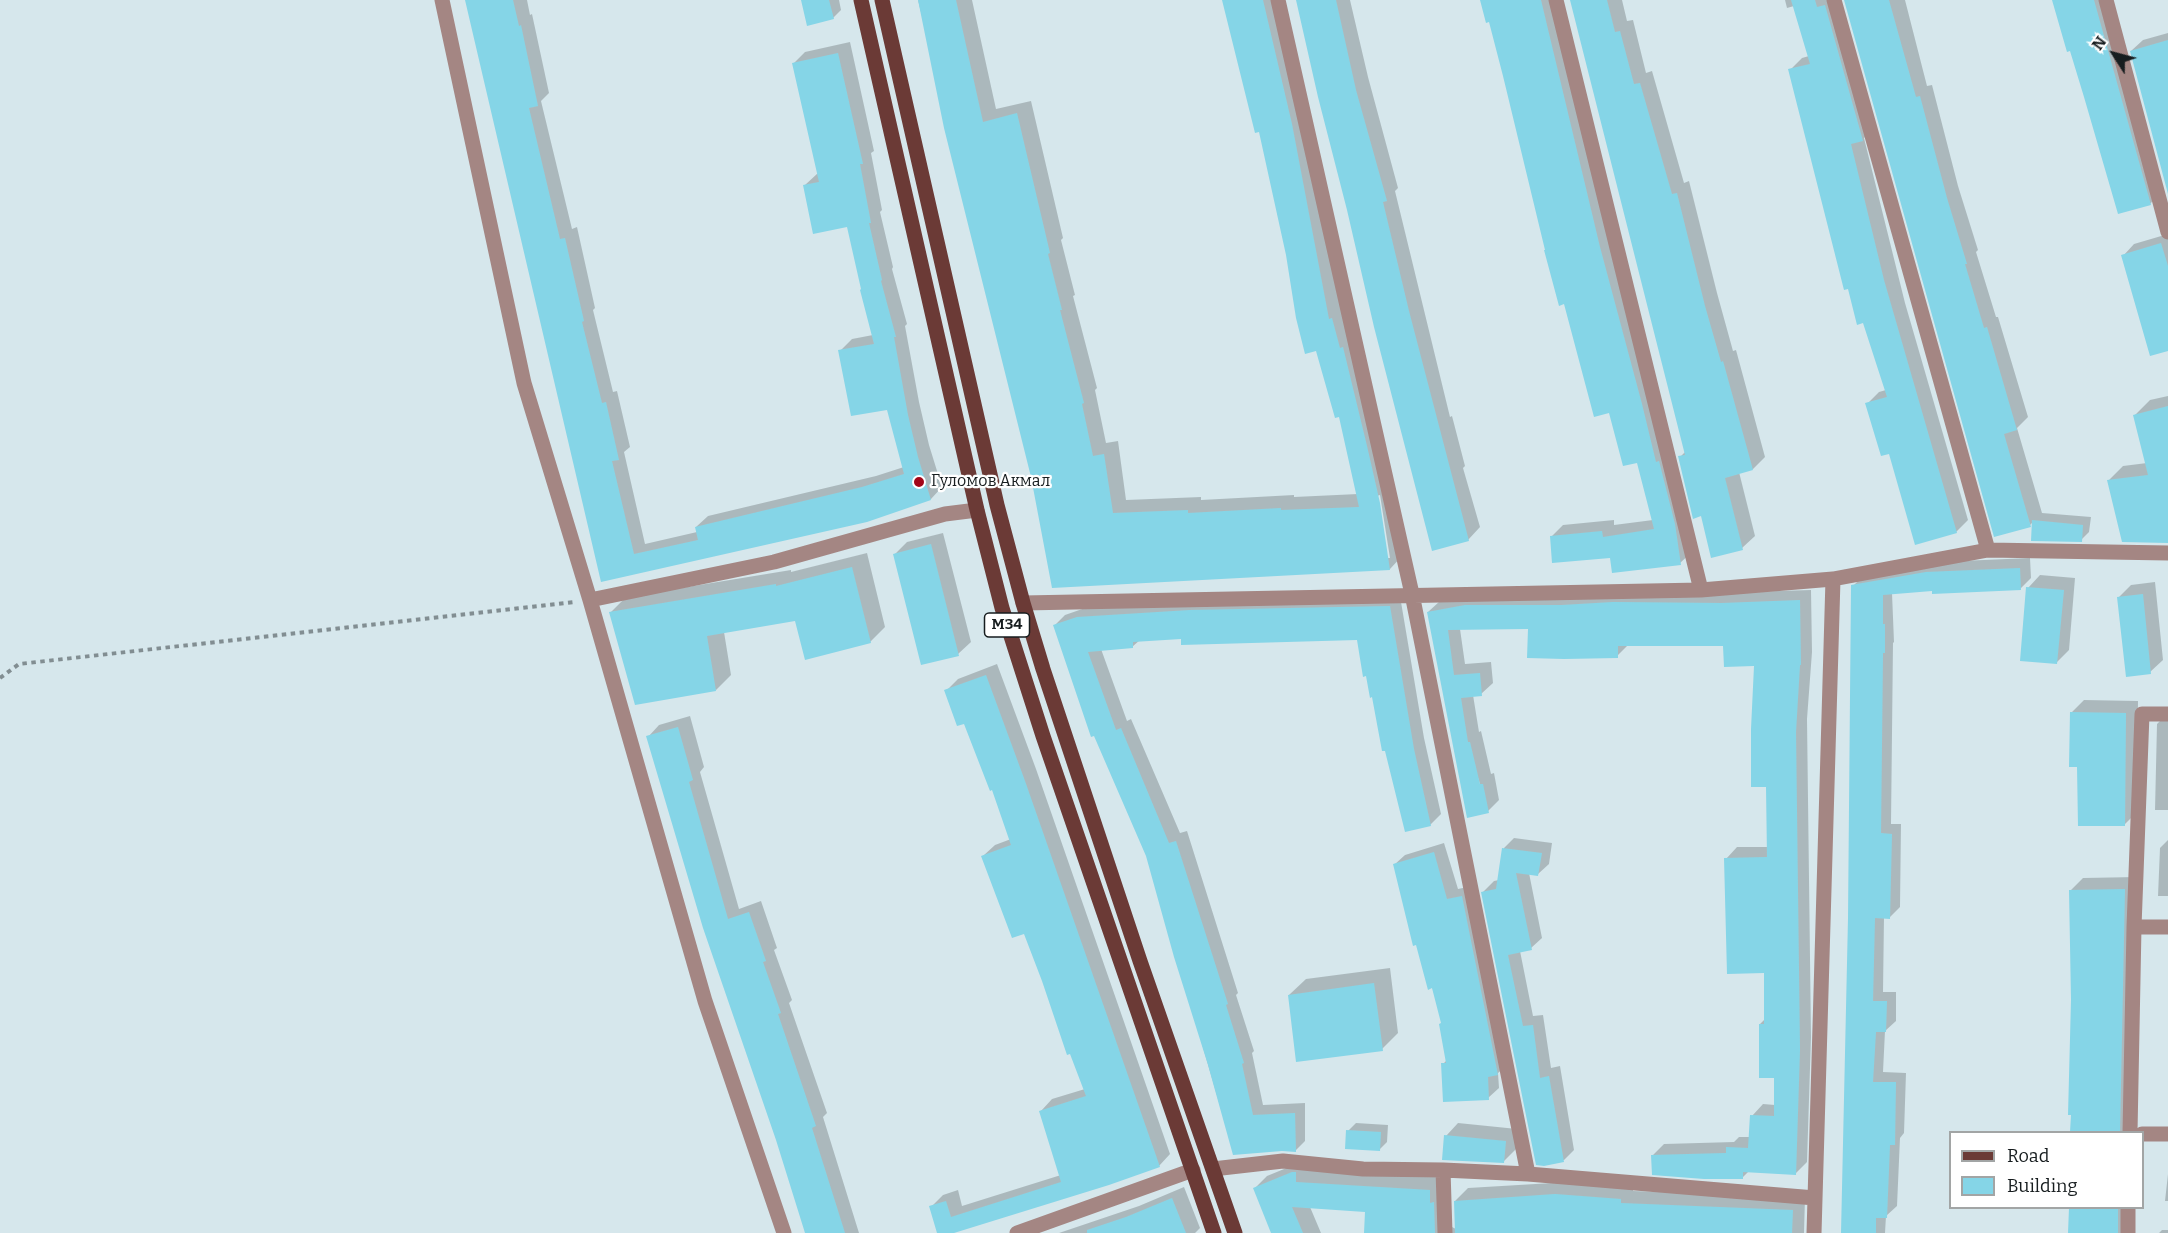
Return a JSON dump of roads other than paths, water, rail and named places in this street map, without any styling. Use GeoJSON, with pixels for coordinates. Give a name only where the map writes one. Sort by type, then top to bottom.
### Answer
{"type":"FeatureCollection","features":[{"type":"Feature","properties":{"kind":"main road","name":"M34"},"geometry":{"type":"LineString","coordinates":[[861,0],[977,510],[1002,608],[1126,981],[1214,1233]]}},
{"type":"Feature","properties":{"kind":"main road","name":"M34"},"geometry":{"type":"LineString","coordinates":[[882,0],[997,505],[1023,603],[1132,939],[1235,1233]]}},
{"type":"Feature","properties":{"kind":"street"},"geometry":{"type":"LineString","coordinates":[[442,0],[524,383],[590,600],[705,1001],[784,1233]]}},
{"type":"Feature","properties":{"kind":"street"},"geometry":{"type":"LineString","coordinates":[[1278,0],[1412,594],[1528,1174]]}},
{"type":"Feature","properties":{"kind":"street"},"geometry":{"type":"LineString","coordinates":[[1556,0],[1701,590]]}},
{"type":"Feature","properties":{"kind":"street"},"geometry":{"type":"LineString","coordinates":[[1834,0],[1988,550]]}},
{"type":"Feature","properties":{"kind":"street"},"geometry":{"type":"LineString","coordinates":[[2106,0],[2168,232]]}},
{"type":"Feature","properties":{"kind":"street"},"geometry":{"type":"LineString","coordinates":[[590,600],[774,562],[945,514],[977,510]]}},
{"type":"Feature","properties":{"kind":"street"},"geometry":{"type":"LineString","coordinates":[[1023,603],[1701,590],[1833,579],[1988,550],[2168,553]]}},
{"type":"Feature","properties":{"kind":"street"},"geometry":{"type":"LineString","coordinates":[[1814,1233],[1833,579]]}},
{"type":"Feature","properties":{"kind":"street"},"geometry":{"type":"LineString","coordinates":[[2130,1131],[2134,927],[2142,714],[2168,714]]}},
{"type":"Feature","properties":{"kind":"street"},"geometry":{"type":"LineString","coordinates":[[2134,927],[2168,927]]}},
{"type":"Feature","properties":{"kind":"street"},"geometry":{"type":"LineString","coordinates":[[2144,1134],[2168,1134]]}},
{"type":"Feature","properties":{"kind":"street"},"geometry":{"type":"LineString","coordinates":[[1213,1169],[1283,1161],[1363,1169],[1528,1174],[1815,1198]]}},
{"type":"Feature","properties":{"kind":"street"},"geometry":{"type":"LineString","coordinates":[[1017,1233],[1193,1170]]}},
{"type":"Feature","properties":{"kind":"street"},"geometry":{"type":"LineString","coordinates":[[1443,1170],[1445,1233]]}},
{"type":"Feature","properties":{"kind":"street"},"geometry":{"type":"LineString","coordinates":[[2128,1209],[2128,1233]]}},
{"type":"Feature","properties":{"kind":"place","name":"Гуломов Акмал"},"geometry":{"type":"Point","coordinates":[919,482]}}]}
